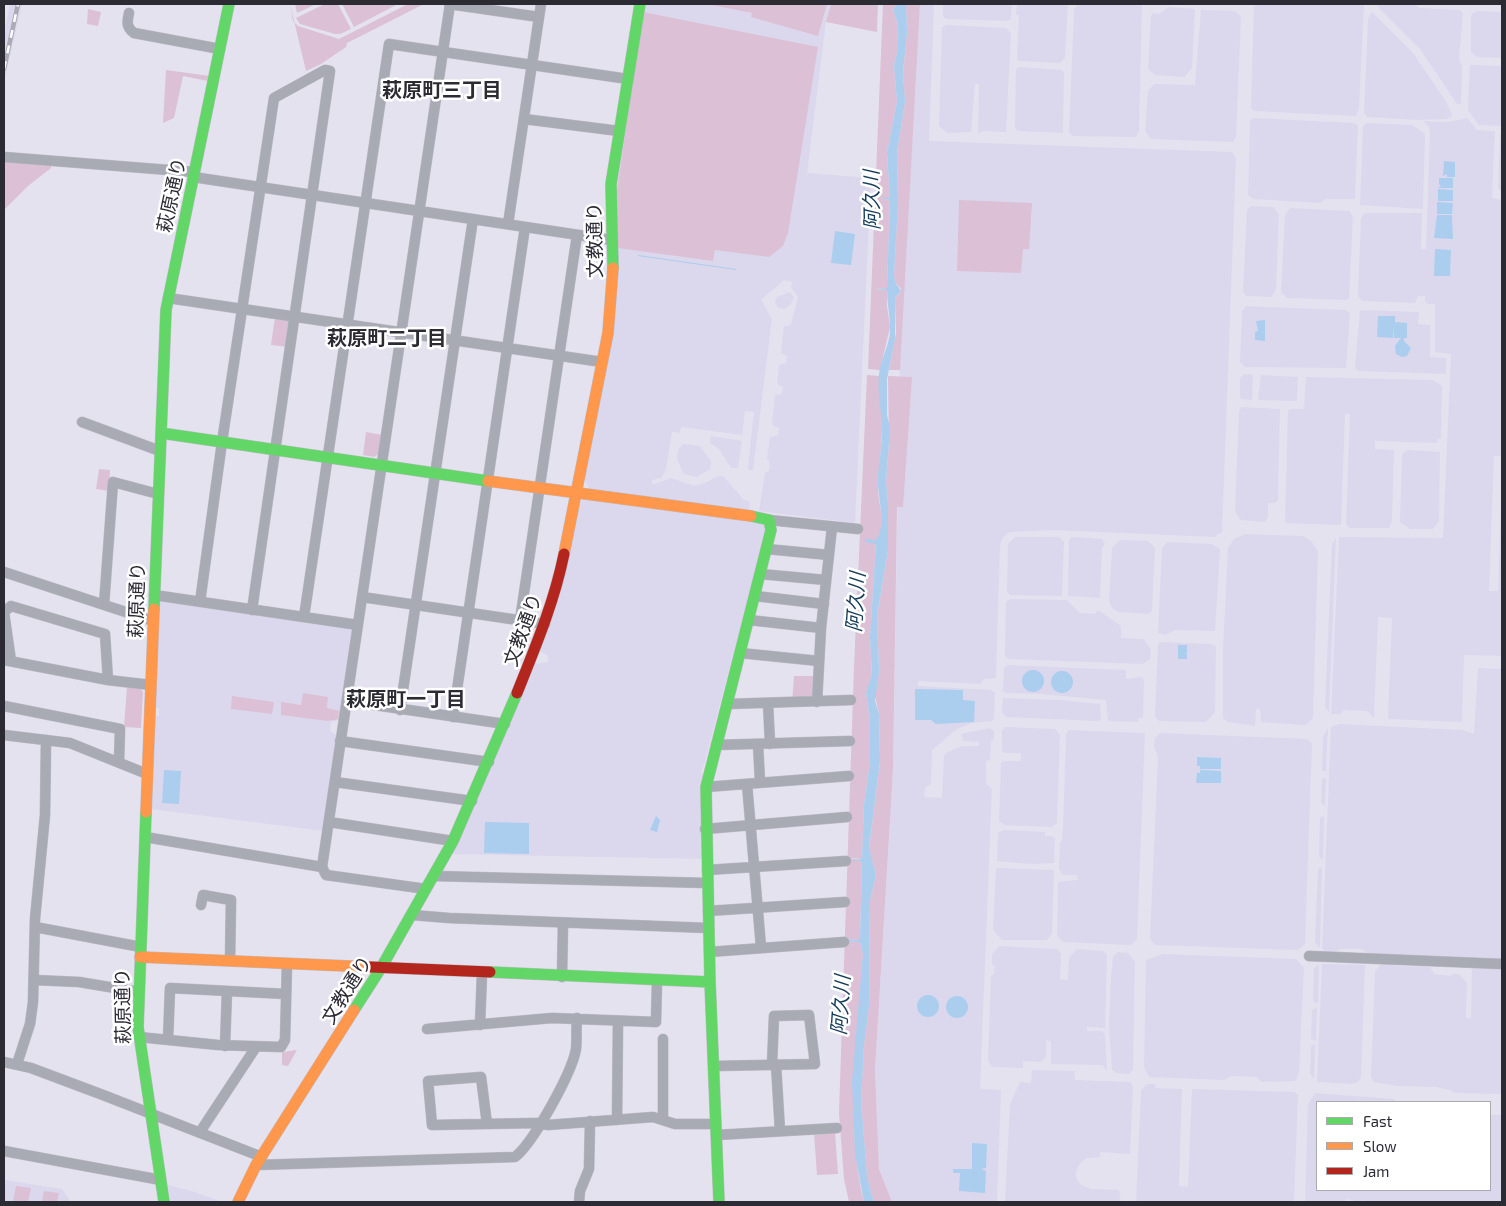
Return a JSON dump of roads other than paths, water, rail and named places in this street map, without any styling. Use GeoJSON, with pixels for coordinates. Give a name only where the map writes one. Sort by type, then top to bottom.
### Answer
{"type":"FeatureCollection","features":[{"type":"Feature","properties":{"kind":"street","name":"萩原通り"},"geometry":{"type":"LineString","coordinates":[[164,1202],[139,1037],[139,992],[158,494],[168,298],[230,4]]}},
{"type":"Feature","properties":{"kind":"street"},"geometry":{"type":"LineString","coordinates":[[426,889],[326,875],[322,867],[450,4],[539,17]]}},
{"type":"Feature","properties":{"kind":"street"},"geometry":{"type":"LineString","coordinates":[[508,224],[541,4]]}},
{"type":"Feature","properties":{"kind":"street","name":"文教通り"},"geometry":{"type":"LineString","coordinates":[[238,1202],[259,1161],[382,968],[453,841],[489,762],[546,624],[559,580],[602,362],[613,293],[611,184],[640,4]]}},
{"type":"Feature","properties":{"kind":"street"},"geometry":{"type":"LineString","coordinates":[[128,13],[126,23],[129,29],[134,32],[220,49]]}},
{"type":"Feature","properties":{"kind":"street"},"geometry":{"type":"LineString","coordinates":[[304,617],[389,44],[628,79]]}},
{"type":"Feature","properties":{"kind":"street"},"geometry":{"type":"LineString","coordinates":[[200,602],[274,98],[325,70],[330,71],[252,610]]}},
{"type":"Feature","properties":{"kind":"street"},"geometry":{"type":"LineString","coordinates":[[524,119],[619,131]]}},
{"type":"Feature","properties":{"kind":"street"},"geometry":{"type":"LineString","coordinates":[[4,157],[194,174],[261,188],[612,240]]}},
{"type":"Feature","properties":{"kind":"street"},"geometry":{"type":"LineString","coordinates":[[400,710],[473,219]]}},
{"type":"Feature","properties":{"kind":"street"},"geometry":{"type":"LineString","coordinates":[[453,717],[525,227]]}},
{"type":"Feature","properties":{"kind":"street"},"geometry":{"type":"LineString","coordinates":[[520,620],[577,235]]}},
{"type":"Feature","properties":{"kind":"street"},"geometry":{"type":"LineString","coordinates":[[168,298],[602,362]]}},
{"type":"Feature","properties":{"kind":"street"},"geometry":{"type":"LineString","coordinates":[[82,422],[160,451]]}},
{"type":"Feature","properties":{"kind":"street"},"geometry":{"type":"LineString","coordinates":[[161,433],[576,494],[753,516],[769,520],[858,529]]}},
{"type":"Feature","properties":{"kind":"street"},"geometry":{"type":"LineString","coordinates":[[104,605],[113,482],[158,494]]}},
{"type":"Feature","properties":{"kind":"street"},"geometry":{"type":"LineString","coordinates":[[719,1202],[708,928],[705,829],[706,787],[767,549],[772,525],[769,520]]}},
{"type":"Feature","properties":{"kind":"street"},"geometry":{"type":"LineString","coordinates":[[817,702],[821,628],[832,527]]}},
{"type":"Feature","properties":{"kind":"street"},"geometry":{"type":"LineString","coordinates":[[767,549],[829,555]]}},
{"type":"Feature","properties":{"kind":"street"},"geometry":{"type":"LineString","coordinates":[[4,572],[153,621]]}},
{"type":"Feature","properties":{"kind":"street"},"geometry":{"type":"LineString","coordinates":[[760,574],[826,580]]}},
{"type":"Feature","properties":{"kind":"street"},"geometry":{"type":"LineString","coordinates":[[154,595],[358,625]]}},
{"type":"Feature","properties":{"kind":"street"},"geometry":{"type":"LineString","coordinates":[[755,596],[824,604]]}},
{"type":"Feature","properties":{"kind":"street"},"geometry":{"type":"LineString","coordinates":[[362,597],[546,624]]}},
{"type":"Feature","properties":{"kind":"street"},"geometry":{"type":"LineString","coordinates":[[108,680],[105,634],[11,606],[4,612],[8,660],[108,680],[151,685]]}},
{"type":"Feature","properties":{"kind":"street"},"geometry":{"type":"LineString","coordinates":[[749,620],[821,628]]}},
{"type":"Feature","properties":{"kind":"street"},"geometry":{"type":"LineString","coordinates":[[740,654],[819,662]]}},
{"type":"Feature","properties":{"kind":"street"},"geometry":{"type":"LineString","coordinates":[[728,704],[851,700]]}},
{"type":"Feature","properties":{"kind":"street"},"geometry":{"type":"LineString","coordinates":[[347,701],[505,724]]}},
{"type":"Feature","properties":{"kind":"street"},"geometry":{"type":"LineString","coordinates":[[768,703],[770,744]]}},
{"type":"Feature","properties":{"kind":"street"},"geometry":{"type":"LineString","coordinates":[[4,706],[120,729],[119,762]]}},
{"type":"Feature","properties":{"kind":"street"},"geometry":{"type":"LineString","coordinates":[[4,735],[70,742],[147,774]]}},
{"type":"Feature","properties":{"kind":"street"},"geometry":{"type":"LineString","coordinates":[[18,1064],[30,1024],[34,980],[35,927],[45,815],[46,740]]}},
{"type":"Feature","properties":{"kind":"street"},"geometry":{"type":"LineString","coordinates":[[716,745],[850,740]]}},
{"type":"Feature","properties":{"kind":"street"},"geometry":{"type":"LineString","coordinates":[[340,741],[489,762]]}},
{"type":"Feature","properties":{"kind":"street"},"geometry":{"type":"LineString","coordinates":[[758,744],[760,782]]}},
{"type":"Feature","properties":{"kind":"street"},"geometry":{"type":"LineString","coordinates":[[706,787],[849,776]]}},
{"type":"Feature","properties":{"kind":"street"},"geometry":{"type":"LineString","coordinates":[[335,782],[472,801]]}},
{"type":"Feature","properties":{"kind":"street"},"geometry":{"type":"LineString","coordinates":[[747,784],[761,947]]}},
{"type":"Feature","properties":{"kind":"street"},"geometry":{"type":"LineString","coordinates":[[705,829],[847,817]]}},
{"type":"Feature","properties":{"kind":"street"},"geometry":{"type":"LineString","coordinates":[[329,822],[453,841]]}},
{"type":"Feature","properties":{"kind":"street"},"geometry":{"type":"LineString","coordinates":[[145,837],[322,867]]}},
{"type":"Feature","properties":{"kind":"street"},"geometry":{"type":"LineString","coordinates":[[707,870],[846,861]]}},
{"type":"Feature","properties":{"kind":"street"},"geometry":{"type":"LineString","coordinates":[[434,876],[707,882]]}},
{"type":"Feature","properties":{"kind":"street"},"geometry":{"type":"LineString","coordinates":[[201,905],[203,896],[231,900],[230,961]]}},
{"type":"Feature","properties":{"kind":"street"},"geometry":{"type":"LineString","coordinates":[[708,911],[845,902]]}},
{"type":"Feature","properties":{"kind":"street"},"geometry":{"type":"LineString","coordinates":[[412,915],[708,928]]}},
{"type":"Feature","properties":{"kind":"street"},"geometry":{"type":"LineString","coordinates":[[562,977],[563,923]]}},
{"type":"Feature","properties":{"kind":"street"},"geometry":{"type":"LineString","coordinates":[[35,927],[141,952],[230,961],[710,982]]}},
{"type":"Feature","properties":{"kind":"street"},"geometry":{"type":"LineString","coordinates":[[709,952],[844,942]]}},
{"type":"Feature","properties":{"kind":"street"},"geometry":{"type":"LineString","coordinates":[[1309,956],[1502,964]]}},
{"type":"Feature","properties":{"kind":"street"},"geometry":{"type":"LineString","coordinates":[[139,1037],[225,1046],[277,1048],[284,1044],[287,964]]}},
{"type":"Feature","properties":{"kind":"street"},"geometry":{"type":"LineString","coordinates":[[480,1025],[482,973]]}},
{"type":"Feature","properties":{"kind":"street"},"geometry":{"type":"LineString","coordinates":[[34,980],[79,982],[139,992]]}},
{"type":"Feature","properties":{"kind":"street"},"geometry":{"type":"LineString","coordinates":[[427,1029],[552,1018],[656,1022],[657,981]]}},
{"type":"Feature","properties":{"kind":"street"},"geometry":{"type":"LineString","coordinates":[[168,1040],[170,988],[286,994]]}},
{"type":"Feature","properties":{"kind":"street"},"geometry":{"type":"LineString","coordinates":[[225,1046],[227,991]]}},
{"type":"Feature","properties":{"kind":"street"},"geometry":{"type":"LineString","coordinates":[[714,1066],[774,1065],[815,1064],[809,1015],[774,1016],[774,1065],[780,1131]]}},
{"type":"Feature","properties":{"kind":"street"},"geometry":{"type":"LineString","coordinates":[[4,1062],[18,1064],[150,1112],[200,1132],[259,1161],[512,1158],[519,1154],[542,1123],[576,1050],[577,1018]]}},
{"type":"Feature","properties":{"kind":"street"},"geometry":{"type":"LineString","coordinates":[[617,1120],[618,1021]]}},
{"type":"Feature","properties":{"kind":"street"},"geometry":{"type":"LineString","coordinates":[[663,1039],[663,1120]]}},
{"type":"Feature","properties":{"kind":"street"},"geometry":{"type":"LineString","coordinates":[[200,1132],[256,1048]]}},
{"type":"Feature","properties":{"kind":"street"},"geometry":{"type":"LineString","coordinates":[[487,1124],[481,1077],[428,1081],[432,1125],[487,1124],[542,1123],[548,1125],[652,1117],[676,1124],[716,1129],[780,1131],[837,1128]]}},
{"type":"Feature","properties":{"kind":"street"},"geometry":{"type":"LineString","coordinates":[[579,1202],[580,1190],[589,1169],[590,1121]]}},
{"type":"Feature","properties":{"kind":"street"},"geometry":{"type":"LineString","coordinates":[[4,1150],[161,1180]]}},
{"type":"Feature","properties":{"kind":"water"},"geometry":{"type":"Polygon","coordinates":[[[897,4],[906,4],[907,32],[903,73],[905,102],[897,152],[898,204],[894,274],[895,282],[901,291],[895,298],[895,339],[887,379],[887,415],[890,428],[886,482],[888,550],[877,616],[879,671],[875,701],[879,714],[880,761],[869,848],[876,875],[870,900],[869,1006],[864,1045],[861,1100],[867,1177],[874,1202],[864,1202],[855,1154],[852,1081],[863,954],[860,942],[847,941],[847,939],[860,940],[862,861],[849,860],[862,859],[864,804],[870,763],[870,720],[866,693],[872,674],[870,637],[876,544],[865,542],[865,539],[876,540],[881,528],[878,482],[882,419],[879,381],[881,363],[889,340],[890,323],[887,290],[875,289],[887,288],[890,200],[880,198],[890,198],[887,153],[897,102],[894,65],[897,53],[898,25],[893,9],[897,4]]]}},
{"type":"Feature","properties":{"kind":"water"},"geometry":{"type":"Polygon","coordinates":[[[1444,161],[1455,162],[1455,177],[1447,177],[1447,174],[1443,176],[1444,161]]]}},
{"type":"Feature","properties":{"kind":"water"},"geometry":{"type":"Polygon","coordinates":[[[1439,178],[1453,178],[1453,188],[1438,188],[1441,186],[1439,178]]]}},
{"type":"Feature","properties":{"kind":"water"},"geometry":{"type":"Polygon","coordinates":[[[1438,189],[1453,190],[1453,201],[1438,201],[1438,189]]]}},
{"type":"Feature","properties":{"kind":"water"},"geometry":{"type":"Polygon","coordinates":[[[1437,202],[1453,203],[1452,214],[1437,214],[1437,202]]]}},
{"type":"Feature","properties":{"kind":"water"},"geometry":{"type":"Polygon","coordinates":[[[1437,215],[1452,215],[1453,239],[1434,238],[1437,215]]]}},
{"type":"Feature","properties":{"kind":"water"},"geometry":{"type":"Polygon","coordinates":[[[835,231],[855,234],[851,265],[831,263],[835,231]]]}},
{"type":"Feature","properties":{"kind":"water"},"geometry":{"type":"Polygon","coordinates":[[[1435,249],[1451,250],[1450,276],[1434,276],[1435,249]]]}},
{"type":"Feature","properties":{"kind":"water"},"geometry":{"type":"Polygon","coordinates":[[[638,256],[736,269],[736,270],[638,256]]]}},
{"type":"Feature","properties":{"kind":"water"},"geometry":{"type":"Polygon","coordinates":[[[1378,316],[1395,316],[1395,322],[1407,323],[1407,338],[1404,338],[1404,341],[1411,348],[1407,356],[1402,357],[1396,354],[1395,346],[1401,338],[1394,338],[1394,327],[1393,338],[1377,337],[1378,316]]]}},
{"type":"Feature","properties":{"kind":"water"},"geometry":{"type":"Polygon","coordinates":[[[1265,320],[1265,341],[1255,340],[1255,332],[1258,331],[1256,321],[1265,320]]]}},
{"type":"Feature","properties":{"kind":"water"},"geometry":{"type":"Polygon","coordinates":[[[1178,645],[1187,645],[1187,653],[1184,654],[1187,654],[1187,659],[1178,659],[1178,645]]]}},
{"type":"Feature","properties":{"kind":"water"},"geometry":{"type":"Polygon","coordinates":[[[1029,670],[1037,670],[1044,677],[1044,685],[1037,692],[1029,692],[1022,685],[1022,677],[1029,670]]]}},
{"type":"Feature","properties":{"kind":"water"},"geometry":{"type":"Polygon","coordinates":[[[1058,671],[1066,671],[1073,678],[1073,686],[1066,693],[1058,693],[1051,686],[1051,678],[1058,671]]]}},
{"type":"Feature","properties":{"kind":"water"},"geometry":{"type":"Polygon","coordinates":[[[915,689],[963,690],[963,700],[975,701],[974,722],[936,724],[931,720],[915,720],[915,689]]]}},
{"type":"Feature","properties":{"kind":"water"},"geometry":{"type":"Polygon","coordinates":[[[1197,757],[1221,758],[1221,769],[1200,769],[1200,766],[1197,766],[1197,757]]]}},
{"type":"Feature","properties":{"kind":"water"},"geometry":{"type":"Polygon","coordinates":[[[164,770],[181,771],[179,804],[162,803],[164,770]]]}},
{"type":"Feature","properties":{"kind":"water"},"geometry":{"type":"Polygon","coordinates":[[[1200,770],[1221,771],[1221,783],[1196,783],[1197,773],[1200,773],[1200,770]]]}},
{"type":"Feature","properties":{"kind":"water"},"geometry":{"type":"Polygon","coordinates":[[[656,816],[660,820],[657,832],[650,830],[656,816]]]}},
{"type":"Feature","properties":{"kind":"water"},"geometry":{"type":"Polygon","coordinates":[[[485,822],[529,823],[529,854],[484,853],[485,822]]]}},
{"type":"Feature","properties":{"kind":"water"},"geometry":{"type":"Polygon","coordinates":[[[928,995],[936,998],[939,1006],[936,1014],[928,1017],[920,1014],[917,1006],[920,998],[928,995]]]}},
{"type":"Feature","properties":{"kind":"water"},"geometry":{"type":"Polygon","coordinates":[[[957,996],[965,999],[968,1007],[965,1015],[957,1018],[949,1015],[946,1007],[949,999],[957,996]]]}},
{"type":"Feature","properties":{"kind":"water"},"geometry":{"type":"Polygon","coordinates":[[[972,1143],[987,1144],[986,1168],[981,1169],[986,1171],[985,1193],[959,1191],[960,1173],[953,1173],[953,1169],[972,1169],[972,1143]]]}},
{"type":"Feature","properties":{"kind":"railway"},"geometry":{"type":"LineString","coordinates":[[4,69],[18,4]]}},
{"type":"Feature","properties":{"kind":"district","name":"萩原町三丁目"},"geometry":{"type":"Point","coordinates":[442,90]}},
{"type":"Feature","properties":{"kind":"district","name":"萩原町二丁目"},"geometry":{"type":"Point","coordinates":[387,338]}},
{"type":"Feature","properties":{"kind":"district","name":"萩原町一丁目"},"geometry":{"type":"Point","coordinates":[406,699]}},
{"type":"Feature","properties":{"kind":"water label","name":"阿久川"},"geometry":{"type":"Point","coordinates":[872,200]}},
{"type":"Feature","properties":{"kind":"water label","name":"阿久川"},"geometry":{"type":"Point","coordinates":[856,602]}},
{"type":"Feature","properties":{"kind":"water label","name":"阿久川"},"geometry":{"type":"Point","coordinates":[841,1005]}}]}
